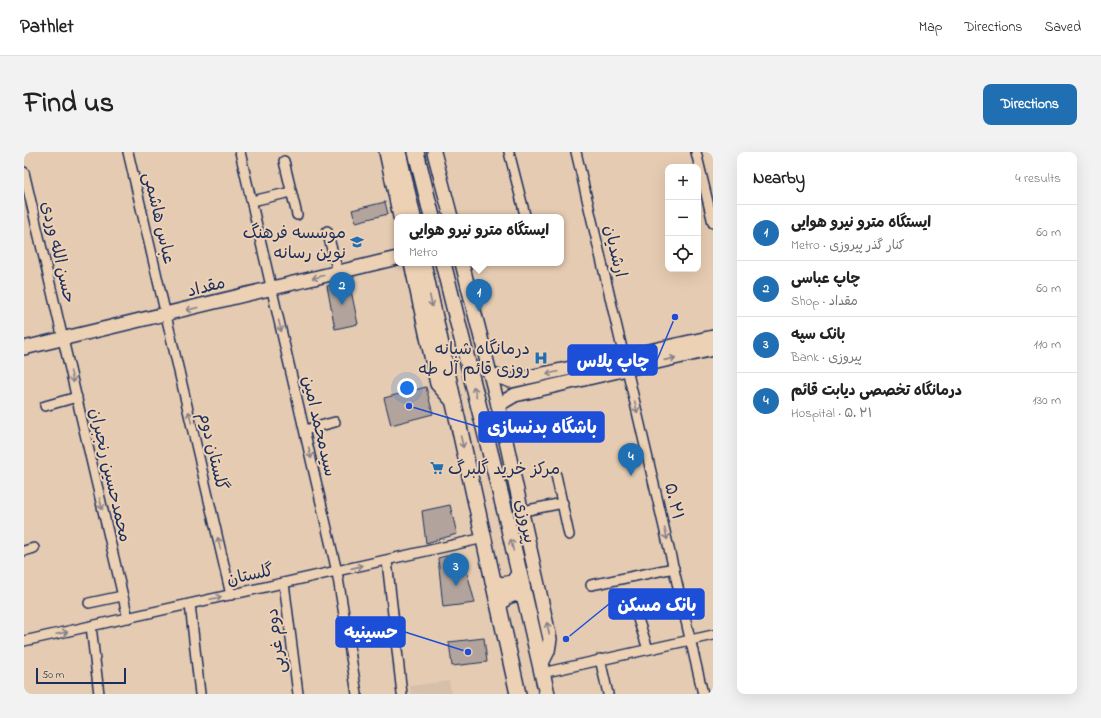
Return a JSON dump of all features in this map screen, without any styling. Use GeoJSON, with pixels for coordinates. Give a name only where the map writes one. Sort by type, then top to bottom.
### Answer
{"type":"FeatureCollection","features":[{"type":"Feature","properties":{"kind":"main road"},"geometry":{"type":"LineString","coordinates":[[386,152],[399,214]]}},
{"type":"Feature","properties":{"kind":"main road"},"geometry":{"type":"LineString","coordinates":[[398,152],[412,214]]}},
{"type":"Feature","properties":{"kind":"main road"},"geometry":{"type":"LineString","coordinates":[[416,152],[431,214]]}},
{"type":"Feature","properties":{"kind":"main road"},"geometry":{"type":"LineString","coordinates":[[434,152],[450,214]]}},
{"type":"Feature","properties":{"kind":"main road","name":"مقداد"},"geometry":{"type":"LineString","coordinates":[[24,348],[166,315],[394,259]]}},
{"type":"Feature","properties":{"kind":"main road"},"geometry":{"type":"LineString","coordinates":[[411,266],[437,384],[453,402]]}},
{"type":"Feature","properties":{"kind":"main road"},"geometry":{"type":"LineString","coordinates":[[424,266],[518,694]]}},
{"type":"Feature","properties":{"kind":"main road","name":"پیروزی"},"geometry":{"type":"LineString","coordinates":[[444,266],[547,694]]}},
{"type":"Feature","properties":{"kind":"main road"},"geometry":{"type":"LineString","coordinates":[[463,266],[523,511],[550,639],[548,651],[541,669]]}},
{"type":"Feature","properties":{"kind":"main road"},"geometry":{"type":"LineString","coordinates":[[498,406],[515,396],[713,337]]}},
{"type":"Feature","properties":{"kind":"main road"},"geometry":{"type":"LineString","coordinates":[[490,374],[511,381],[713,349]]}},
{"type":"Feature","properties":{"kind":"main road"},"geometry":{"type":"LineString","coordinates":[[511,381],[507,389],[515,396]]}},
{"type":"Feature","properties":{"kind":"main road"},"geometry":{"type":"LineString","coordinates":[[493,582],[502,585],[513,583],[519,574]]}},
{"type":"Feature","properties":{"kind":"main road"},"geometry":{"type":"LineString","coordinates":[[498,605],[505,597],[516,593],[524,597]]}},
{"type":"Feature","properties":{"kind":"street","name":"عباس هاشمی"},"geometry":{"type":"LineString","coordinates":[[128,152],[166,315]]}},
{"type":"Feature","properties":{"kind":"street","name":"سیدمحمد امین"},"geometry":{"type":"LineString","coordinates":[[240,152],[337,572],[357,694]]}},
{"type":"Feature","properties":{"kind":"street"},"geometry":{"type":"LineString","coordinates":[[509,152],[525,214]]}},
{"type":"Feature","properties":{"kind":"street","name":"ارشدیان"},"geometry":{"type":"LineString","coordinates":[[576,152],[625,363]]}},
{"type":"Feature","properties":{"kind":"street"},"geometry":{"type":"LineString","coordinates":[[696,152],[713,223]]}},
{"type":"Feature","properties":{"kind":"street"},"geometry":{"type":"LineString","coordinates":[[284,162],[298,215]]}},
{"type":"Feature","properties":{"kind":"street","name":"حسن الله وردی"},"geometry":{"type":"LineString","coordinates":[[24,172],[63,339]]}},
{"type":"Feature","properties":{"kind":"street"},"geometry":{"type":"LineString","coordinates":[[252,201],[291,192]]}},
{"type":"Feature","properties":{"kind":"street"},"geometry":{"type":"LineString","coordinates":[[327,231],[338,272]]}},
{"type":"Feature","properties":{"kind":"street","name":"گلستان دوم"},"geometry":{"type":"LineString","coordinates":[[166,315],[231,595]]}},
{"type":"Feature","properties":{"kind":"street","name":"محمدحسین رنجبران"},"geometry":{"type":"LineString","coordinates":[[63,339],[128,618]]}},
{"type":"Feature","properties":{"kind":"street","name":"۵. ۲۱"},"geometry":{"type":"LineString","coordinates":[[625,363],[703,694]]}},
{"type":"Feature","properties":{"kind":"street"},"geometry":{"type":"LineString","coordinates":[[45,406],[77,397]]}},
{"type":"Feature","properties":{"kind":"street"},"geometry":{"type":"LineString","coordinates":[[305,430],[335,422]]}},
{"type":"Feature","properties":{"kind":"street"},"geometry":{"type":"LineString","coordinates":[[556,475],[569,535]]}},
{"type":"Feature","properties":{"kind":"street"},"geometry":{"type":"LineString","coordinates":[[523,511],[563,503]]}},
{"type":"Feature","properties":{"kind":"street","name":"گلستان"},"geometry":{"type":"LineString","coordinates":[[24,641],[387,561],[484,538]]}},
{"type":"Feature","properties":{"kind":"street"},"geometry":{"type":"LineString","coordinates":[[24,551],[34,548]]}},
{"type":"Feature","properties":{"kind":"street"},"geometry":{"type":"LineString","coordinates":[[387,561],[402,694]]}},
{"type":"Feature","properties":{"kind":"street"},"geometry":{"type":"LineString","coordinates":[[591,585],[674,568]]}},
{"type":"Feature","properties":{"kind":"street","name":"دوم غربی"},"geometry":{"type":"LineString","coordinates":[[284,583],[298,694]]}},
{"type":"Feature","properties":{"kind":"street"},"geometry":{"type":"LineString","coordinates":[[89,603],[122,596]]}},
{"type":"Feature","properties":{"kind":"street"},"geometry":{"type":"LineString","coordinates":[[190,604],[200,694]]}},
{"type":"Feature","properties":{"kind":"street"},"geometry":{"type":"LineString","coordinates":[[638,619],[648,649]]}},
{"type":"Feature","properties":{"kind":"street"},"geometry":{"type":"LineString","coordinates":[[91,626],[99,694]]}},
{"type":"Feature","properties":{"kind":"street"},"geometry":{"type":"LineString","coordinates":[[541,669],[600,659],[713,635]]}},
{"type":"Feature","properties":{"kind":"street"},"geometry":{"type":"LineString","coordinates":[[600,659],[608,694]]}},
{"type":"Feature","properties":{"kind":"shaded area"},"geometry":{"type":"Polygon","coordinates":[[[449,681],[451,694],[411,694],[410,686],[449,681]]]}},
{"type":"Feature","properties":{"kind":"building"},"geometry":{"type":"Polygon","coordinates":[[[385,202],[388,214],[356,222],[352,210],[385,202]]]}},
{"type":"Feature","properties":{"kind":"building"},"geometry":{"type":"Polygon","coordinates":[[[349,281],[358,324],[335,329],[327,286],[349,281]]]}},
{"type":"Feature","properties":{"kind":"building"},"geometry":{"type":"Polygon","coordinates":[[[426,387],[433,414],[391,425],[384,398],[426,387]]]}},
{"type":"Feature","properties":{"kind":"building"},"geometry":{"type":"Polygon","coordinates":[[[450,505],[457,534],[426,543],[422,511],[450,505]]]}},
{"type":"Feature","properties":{"kind":"building"},"geometry":{"type":"Polygon","coordinates":[[[454,554],[463,557],[475,603],[443,607],[438,558],[454,554]]]}},
{"type":"Feature","properties":{"kind":"building"},"geometry":{"type":"Polygon","coordinates":[[[484,638],[487,662],[452,666],[449,642],[484,638]]]}},
{"type":"Feature","properties":{"kind":"place","name":"موسسه فرهنگ نوین رسانه"},"geometry":{"type":"Point","coordinates":[357,242]}},
{"type":"Feature","properties":{"kind":"place","name":"چاپ عباسی"},"geometry":{"type":"Point","coordinates":[342,305]}},
{"type":"Feature","properties":{"kind":"place","name":"ایستگاه مترو نیرو هوایی"},"geometry":{"type":"Point","coordinates":[479,312]}},
{"type":"Feature","properties":{"kind":"place","name":"چاپ پلاس"},"geometry":{"type":"Point","coordinates":[675,317]}},
{"type":"Feature","properties":{"kind":"place","name":"درمانگاه شبانه روزی قائم آل طه"},"geometry":{"type":"Point","coordinates":[541,358]}},
{"type":"Feature","properties":{"kind":"place","name":"باشگاه بدنسازی"},"geometry":{"type":"Point","coordinates":[409,406]}},
{"type":"Feature","properties":{"kind":"place","name":"مرکز خرید گلبرگ"},"geometry":{"type":"Point","coordinates":[437,468]}},
{"type":"Feature","properties":{"kind":"place","name":"درمانگاه تخصصی دیابت قائم"},"geometry":{"type":"Point","coordinates":[631,476]}},
{"type":"Feature","properties":{"kind":"place","name":"بانک سپه"},"geometry":{"type":"Point","coordinates":[456,586]}},
{"type":"Feature","properties":{"kind":"place","name":"بانک مسکن"},"geometry":{"type":"Point","coordinates":[566,639]}},
{"type":"Feature","properties":{"kind":"place","name":"حسینیه"},"geometry":{"type":"Point","coordinates":[468,652]}}]}
